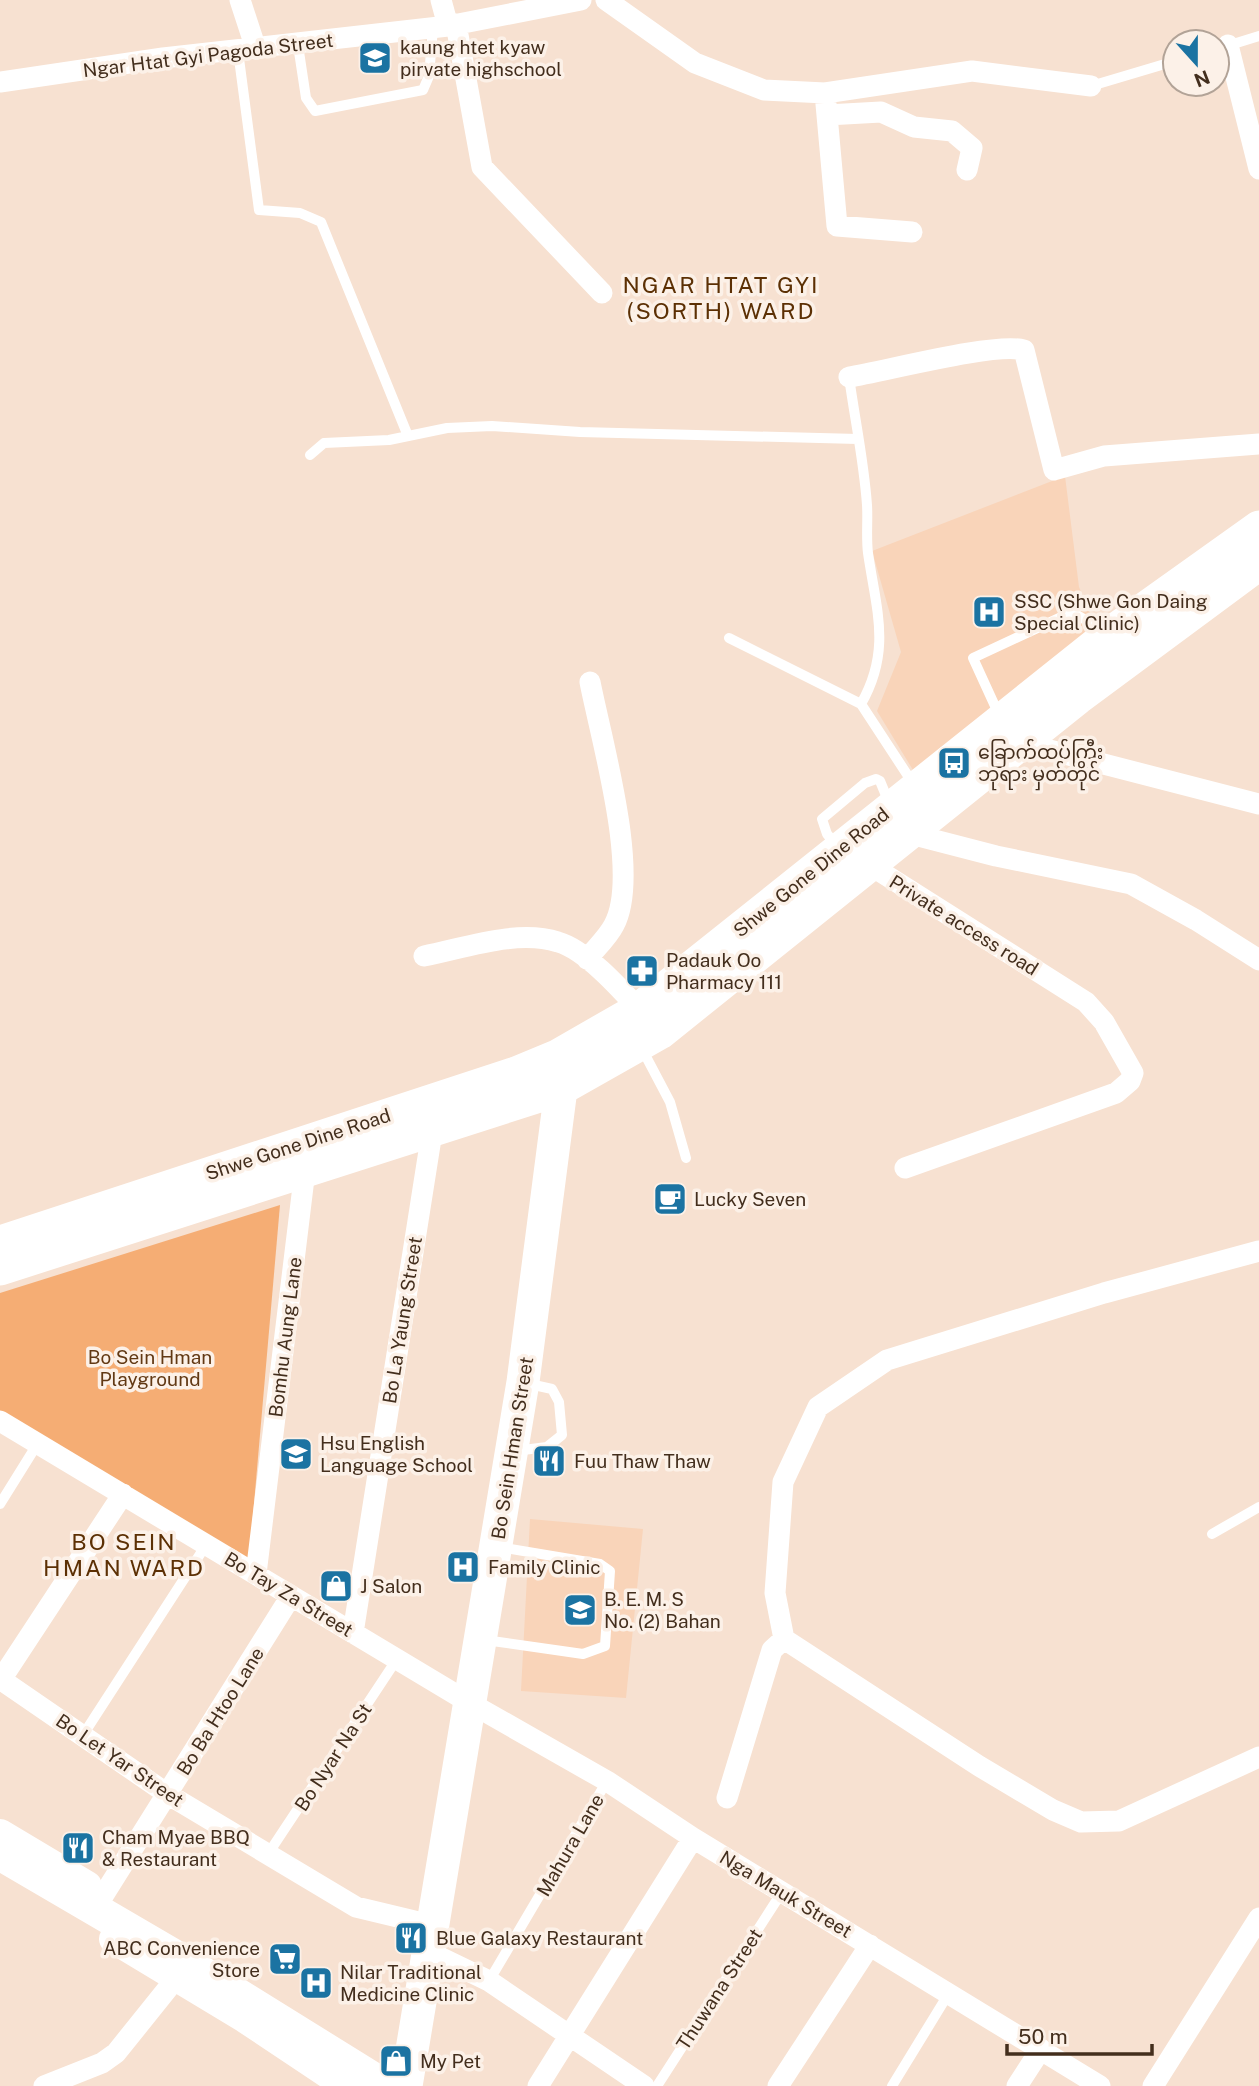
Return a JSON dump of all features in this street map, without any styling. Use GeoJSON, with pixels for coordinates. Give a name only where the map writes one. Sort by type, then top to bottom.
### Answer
{"type":"FeatureCollection","features":[{"type":"Feature","properties":{"kind":"main road","name":"Shwe Gone Dine Road"},"geometry":{"type":"LineString","coordinates":[[1012,732],[1109,634],[1259,527]]}},
{"type":"Feature","properties":{"kind":"main road","name":"Shwe Gone Dine Road"},"geometry":{"type":"LineString","coordinates":[[0,1242],[301,1156],[432,1132],[561,1089],[647,1029],[851,852],[1012,732],[1136,654],[1259,564]]}},
{"type":"Feature","properties":{"kind":"main road","name":"Shwe Gone Dine Road"},"geometry":{"type":"LineString","coordinates":[[0,1269],[301,1156],[423,1104],[556,1056],[647,1029]]}},
{"type":"Feature","properties":{"kind":"main road","name":"Bo Sein Hman Street"},"geometry":{"type":"LineString","coordinates":[[403,2084],[523,1382],[561,1089],[556,1056]]}},
{"type":"Feature","properties":{"kind":"main road"},"geometry":{"type":"LineString","coordinates":[[4,1855],[103,1896],[262,1993],[403,2084]]}},
{"type":"Feature","properties":{"kind":"main road"},"geometry":{"type":"LineString","coordinates":[[4,1855],[177,1977],[246,2018],[347,2086]]}},
{"type":"Feature","properties":{"kind":"main road"},"geometry":{"type":"LineString","coordinates":[[4,1855],[190,1965],[403,2084]]}},
{"type":"Feature","properties":{"kind":"main road"},"geometry":{"type":"LineString","coordinates":[[246,2018],[262,1993]]}},
{"type":"Feature","properties":{"kind":"street"},"geometry":{"type":"LineString","coordinates":[[240,0],[247,50]]}},
{"type":"Feature","properties":{"kind":"street"},"geometry":{"type":"LineString","coordinates":[[441,0],[482,167],[602,293]]}},
{"type":"Feature","properties":{"kind":"street","name":"Ngar Htat Gyi Pagoda Street"},"geometry":{"type":"LineString","coordinates":[[0,82],[446,26],[581,0]]}},
{"type":"Feature","properties":{"kind":"street"},"geometry":{"type":"LineString","coordinates":[[606,0],[695,63],[764,90],[825,93],[972,71],[1091,86]]}},
{"type":"Feature","properties":{"kind":"street"},"geometry":{"type":"LineString","coordinates":[[1231,77],[1259,169]]}},
{"type":"Feature","properties":{"kind":"street"},"geometry":{"type":"LineString","coordinates":[[825,93],[837,226],[912,232]]}},
{"type":"Feature","properties":{"kind":"street"},"geometry":{"type":"LineString","coordinates":[[827,115],[881,112],[914,127],[952,131],[972,148],[967,170]]}},
{"type":"Feature","properties":{"kind":"street"},"geometry":{"type":"LineString","coordinates":[[849,377],[971,353],[1015,348],[1024,351],[1054,470],[1104,456],[1259,444]]}},
{"type":"Feature","properties":{"kind":"street"},"geometry":{"type":"LineString","coordinates":[[587,959],[614,925],[622,898],[623,850],[590,682]]}},
{"type":"Feature","properties":{"kind":"street"},"geometry":{"type":"LineString","coordinates":[[1012,732],[1259,804]]}},
{"type":"Feature","properties":{"kind":"street"},"geometry":{"type":"LineString","coordinates":[[912,808],[996,856],[1131,884],[1196,920],[1259,960]]}},
{"type":"Feature","properties":{"kind":"street","name":"Private access road"},"geometry":{"type":"LineString","coordinates":[[851,852],[1086,1002],[1121,1048],[1133,1073],[1130,1081],[1104,1098],[905,1168]]}},
{"type":"Feature","properties":{"kind":"street"},"geometry":{"type":"LineString","coordinates":[[424,956],[521,938],[559,942],[587,959],[647,1029]]}},
{"type":"Feature","properties":{"kind":"street","name":"Bo La Yaung Street"},"geometry":{"type":"LineString","coordinates":[[353,1633],[432,1132]]}},
{"type":"Feature","properties":{"kind":"street","name":"Bomhu Aung Lane"},"geometry":{"type":"LineString","coordinates":[[256,1574],[301,1156]]}},
{"type":"Feature","properties":{"kind":"street"},"geometry":{"type":"LineString","coordinates":[[1259,1251],[1104,1293],[887,1360],[818,1407],[783,1482],[775,1592],[783,1639],[979,1766],[1053,1810],[1081,1822],[1119,1821],[1259,1758]]}},
{"type":"Feature","properties":{"kind":"street","name":"Bo Tay Za Street"},"geometry":{"type":"LineString","coordinates":[[0,1421],[470,1703]]}},
{"type":"Feature","properties":{"kind":"street"},"geometry":{"type":"LineString","coordinates":[[0,1680],[122,1494]]}},
{"type":"Feature","properties":{"kind":"street","name":"Bo Ba Htoo Lane"},"geometry":{"type":"LineString","coordinates":[[103,1896],[169,1795],[291,1597]]}},
{"type":"Feature","properties":{"kind":"street"},"geometry":{"type":"LineString","coordinates":[[727,1798],[772,1650],[783,1639]]}},
{"type":"Feature","properties":{"kind":"street","name":"Bo Let Yar Street"},"geometry":{"type":"LineString","coordinates":[[0,1680],[169,1795],[356,1907],[429,1938],[644,2086]]}},
{"type":"Feature","properties":{"kind":"street","name":"Nga Mauk Street"},"geometry":{"type":"LineString","coordinates":[[470,1703],[607,1781],[693,1838],[1100,2086]]}},
{"type":"Feature","properties":{"kind":"street"},"geometry":{"type":"LineString","coordinates":[[538,2086],[568,2033],[693,1838]]}},
{"type":"Feature","properties":{"kind":"street"},"geometry":{"type":"LineString","coordinates":[[1153,2086],[1259,1918]]}},
{"type":"Feature","properties":{"kind":"street"},"geometry":{"type":"LineString","coordinates":[[778,2086],[870,1945]]}},
{"type":"Feature","properties":{"kind":"street"},"geometry":{"type":"LineString","coordinates":[[44,2086],[102,2063],[116,2053],[177,1977]]}},
{"type":"Feature","properties":{"kind":"street"},"geometry":{"type":"LineString","coordinates":[[1017,2086],[1041,2049]]}},
{"type":"Feature","properties":{"kind":"lane"},"geometry":{"type":"LineString","coordinates":[[298,45],[306,98],[315,111],[423,90],[446,26]]}},
{"type":"Feature","properties":{"kind":"lane"},"geometry":{"type":"LineString","coordinates":[[1231,44],[1259,36]]}},
{"type":"Feature","properties":{"kind":"lane"},"geometry":{"type":"LineString","coordinates":[[247,50],[259,210],[300,213],[321,222],[408,436]]}},
{"type":"Feature","properties":{"kind":"lane"},"geometry":{"type":"LineString","coordinates":[[1091,86],[1161,65]]}},
{"type":"Feature","properties":{"kind":"lane"},"geometry":{"type":"LineString","coordinates":[[849,377],[867,505],[867,552],[878,598],[879,641],[875,680],[861,704]]}},
{"type":"Feature","properties":{"kind":"lane"},"geometry":{"type":"LineString","coordinates":[[310,455],[324,443],[389,440],[447,428],[492,426],[579,432],[858,439]]}},
{"type":"Feature","properties":{"kind":"lane"},"geometry":{"type":"LineString","coordinates":[[1012,732],[973,658],[1072,612],[1109,634]]}},
{"type":"Feature","properties":{"kind":"lane"},"geometry":{"type":"LineString","coordinates":[[729,638],[861,704],[912,808]]}},
{"type":"Feature","properties":{"kind":"lane"},"geometry":{"type":"LineString","coordinates":[[851,852],[827,834],[822,819],[866,783],[876,779],[880,781],[912,808]]}},
{"type":"Feature","properties":{"kind":"lane"},"geometry":{"type":"LineString","coordinates":[[647,1029],[686,1158]]}},
{"type":"Feature","properties":{"kind":"lane"},"geometry":{"type":"LineString","coordinates":[[512,1451],[547,1447],[562,1435],[559,1402],[552,1389],[523,1382]]}},
{"type":"Feature","properties":{"kind":"lane"},"geometry":{"type":"LineString","coordinates":[[0,1504],[38,1443]]}},
{"type":"Feature","properties":{"kind":"lane"},"geometry":{"type":"LineString","coordinates":[[1212,1534],[1259,1507]]}},
{"type":"Feature","properties":{"kind":"lane"},"geometry":{"type":"LineString","coordinates":[[83,1735],[206,1545]]}},
{"type":"Feature","properties":{"kind":"lane"},"geometry":{"type":"LineString","coordinates":[[481,1639],[583,1654],[605,1646],[610,1571],[600,1564],[496,1547]]}},
{"type":"Feature","properties":{"kind":"lane","name":"Bo Nyar Na St"},"geometry":{"type":"LineString","coordinates":[[268,1854],[397,1659]]}},
{"type":"Feature","properties":{"kind":"lane","name":"Mahura Lane"},"geometry":{"type":"LineString","coordinates":[[489,1981],[607,1781]]}},
{"type":"Feature","properties":{"kind":"lane","name":"Thuwana Street"},"geometry":{"type":"LineString","coordinates":[[657,2086],[782,1892]]}},
{"type":"Feature","properties":{"kind":"lane"},"geometry":{"type":"LineString","coordinates":[[177,1977],[194,1951]]}},
{"type":"Feature","properties":{"kind":"lane"},"geometry":{"type":"LineString","coordinates":[[892,2086],[949,1993]]}},
{"type":"Feature","properties":{"kind":"shaded area","name":"SSC (Shwe Gon Daing Special Clinic)"},"geometry":{"type":"Polygon","coordinates":[[[1065,476],[1079,587],[1100,636],[916,775],[877,711],[901,652],[872,551],[1065,476]]]}},
{"type":"Feature","properties":{"kind":"shaded area","name":"B. E. M. S No. (2) Bahan"},"geometry":{"type":"Polygon","coordinates":[[[530,1519],[643,1529],[626,1698],[521,1691],[530,1519]]]}},
{"type":"Feature","properties":{"kind":"green space","name":"Bo Sein Hman Playground"},"geometry":{"type":"Polygon","coordinates":[[[280,1205],[249,1561],[0,1413],[0,1293],[280,1205]]]}},
{"type":"Feature","properties":{"kind":"place","name":"kaung htet kyaw pirvate highschool"},"geometry":{"type":"Point","coordinates":[375,58]}},
{"type":"Feature","properties":{"kind":"place","name":"SSC (Shwe Gon Daing Special Clinic)"},"geometry":{"type":"Point","coordinates":[989,612]}},
{"type":"Feature","properties":{"kind":"place","name":"ခြောက်ထပ်ကြီး ဘုရား မှတ်တိုင်"},"geometry":{"type":"Point","coordinates":[954,763]}},
{"type":"Feature","properties":{"kind":"place","name":"Padauk Oo Pharmacy 111"},"geometry":{"type":"Point","coordinates":[642,971]}},
{"type":"Feature","properties":{"kind":"place","name":"Lucky Seven"},"geometry":{"type":"Point","coordinates":[670,1199]}},
{"type":"Feature","properties":{"kind":"place","name":"Hsu English Language School"},"geometry":{"type":"Point","coordinates":[296,1454]}},
{"type":"Feature","properties":{"kind":"place","name":"Fuu Thaw Thaw"},"geometry":{"type":"Point","coordinates":[549,1461]}},
{"type":"Feature","properties":{"kind":"place","name":"Family Clinic"},"geometry":{"type":"Point","coordinates":[463,1567]}},
{"type":"Feature","properties":{"kind":"place","name":"J Salon"},"geometry":{"type":"Point","coordinates":[336,1586]}},
{"type":"Feature","properties":{"kind":"place","name":"B. E. M. S No. (2) Bahan"},"geometry":{"type":"Point","coordinates":[580,1610]}},
{"type":"Feature","properties":{"kind":"place","name":"Cham Myae BBQ & Restaurant"},"geometry":{"type":"Point","coordinates":[78,1848]}},
{"type":"Feature","properties":{"kind":"place","name":"Blue Galaxy Restaurant"},"geometry":{"type":"Point","coordinates":[411,1938]}},
{"type":"Feature","properties":{"kind":"place","name":"ABC Convenience Store"},"geometry":{"type":"Point","coordinates":[285,1959]}},
{"type":"Feature","properties":{"kind":"place","name":"Nilar Traditional Medicine Clinic"},"geometry":{"type":"Point","coordinates":[316,1983]}},
{"type":"Feature","properties":{"kind":"place","name":"My Pet"},"geometry":{"type":"Point","coordinates":[396,2061]}},
{"type":"Feature","properties":{"kind":"district","name":"NGAR HTAT GYI (SORTH) WARD"},"geometry":{"type":"Point","coordinates":[721,297]}},
{"type":"Feature","properties":{"kind":"district","name":"BO SEIN HMAN WARD"},"geometry":{"type":"Point","coordinates":[124,1554]}}]}
